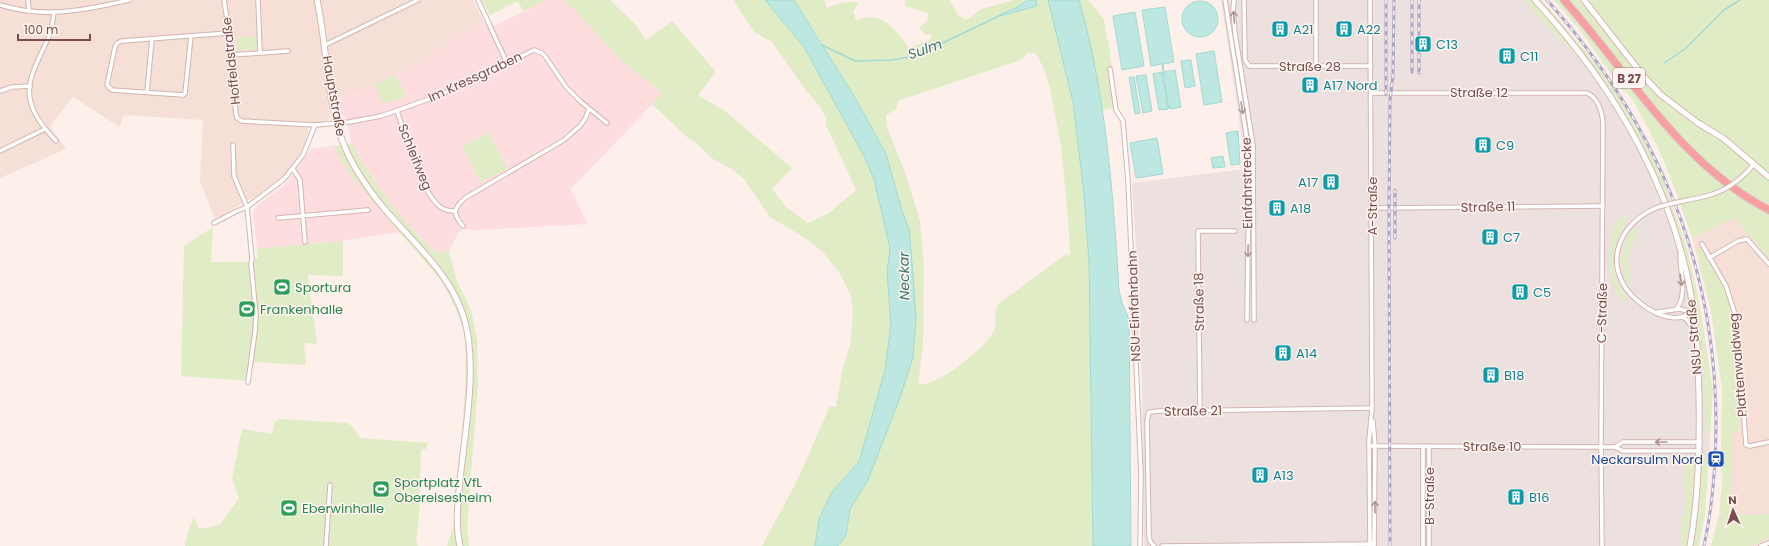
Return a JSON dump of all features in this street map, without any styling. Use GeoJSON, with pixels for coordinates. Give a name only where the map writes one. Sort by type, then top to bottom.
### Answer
{"type":"FeatureCollection","features":[{"type":"Feature","properties":{"kind":"highway","name":"B 27"},"geometry":{"type":"LineString","coordinates":[[1564,0],[1669,130],[1694,156],[1739,191],[1769,210]]}},
{"type":"Feature","properties":{"kind":"main road","name":"Hauptstraße"},"geometry":{"type":"LineString","coordinates":[[317,0],[337,124],[346,152],[371,192],[444,278],[464,316],[470,355],[470,382],[457,521],[460,546]]}},
{"type":"Feature","properties":{"kind":"main road","name":"NSU-Straße"},"geometry":{"type":"LineString","coordinates":[[1535,0],[1567,38],[1614,102],[1639,145],[1658,184],[1680,248],[1692,305],[1696,333],[1700,442],[1697,499],[1690,546]]}},
{"type":"Feature","properties":{"kind":"main road"},"geometry":{"type":"LineString","coordinates":[[1584,0],[1644,77],[1661,95],[1698,123],[1723,138],[1769,177]]}},
{"type":"Feature","properties":{"kind":"street"},"geometry":{"type":"LineString","coordinates":[[28,0],[28,11]]}},
{"type":"Feature","properties":{"kind":"street"},"geometry":{"type":"LineString","coordinates":[[0,5],[28,11],[54,12],[86,10],[130,0]]}},
{"type":"Feature","properties":{"kind":"street","name":"Hoffeldstraße"},"geometry":{"type":"LineString","coordinates":[[224,0],[230,33],[236,114],[239,120],[247,122],[315,125],[337,124]]}},
{"type":"Feature","properties":{"kind":"street"},"geometry":{"type":"LineString","coordinates":[[258,0],[260,52]]}},
{"type":"Feature","properties":{"kind":"street"},"geometry":{"type":"LineString","coordinates":[[325,46],[418,0]]}},
{"type":"Feature","properties":{"kind":"street"},"geometry":{"type":"LineString","coordinates":[[478,0],[507,63]]}},
{"type":"Feature","properties":{"kind":"street","name":"Einfahrstrecke"},"geometry":{"type":"LineString","coordinates":[[1225,0],[1248,146],[1247,320]]}},
{"type":"Feature","properties":{"kind":"street","name":"Einfahrstrecke"},"geometry":{"type":"LineString","coordinates":[[1234,0],[1233,10],[1235,33],[1254,160],[1254,320]]}},
{"type":"Feature","properties":{"kind":"street","name":"Straße 28"},"geometry":{"type":"LineString","coordinates":[[1244,0],[1245,60],[1249,66],[1371,66]]}},
{"type":"Feature","properties":{"kind":"street"},"geometry":{"type":"LineString","coordinates":[[1316,0],[1316,66]]}},
{"type":"Feature","properties":{"kind":"street","name":"A-Straße"},"geometry":{"type":"LineString","coordinates":[[1370,0],[1372,208],[1372,410],[1370,446],[1372,545]]}},
{"type":"Feature","properties":{"kind":"street"},"geometry":{"type":"LineString","coordinates":[[54,12],[50,35],[33,74],[30,86],[31,102],[36,115],[45,129],[56,141]]}},
{"type":"Feature","properties":{"kind":"street"},"geometry":{"type":"LineString","coordinates":[[191,36],[184,94],[112,90],[106,83],[117,43],[152,38],[230,33]]}},
{"type":"Feature","properties":{"kind":"street"},"geometry":{"type":"LineString","coordinates":[[147,92],[152,38]]}},
{"type":"Feature","properties":{"kind":"street","name":"Im Kressgraben"},"geometry":{"type":"LineString","coordinates":[[337,124],[397,111],[435,97],[531,50],[542,53],[566,87],[589,109],[607,123]]}},
{"type":"Feature","properties":{"kind":"street"},"geometry":{"type":"LineString","coordinates":[[232,55],[288,51]]}},
{"type":"Feature","properties":{"kind":"street","name":"NSU-Einfahrbahn"},"geometry":{"type":"LineString","coordinates":[[1110,69],[1116,110],[1123,120],[1128,181],[1140,475],[1140,546]]}},
{"type":"Feature","properties":{"kind":"street"},"geometry":{"type":"LineString","coordinates":[[0,91],[12,87],[30,86]]}},
{"type":"Feature","properties":{"kind":"street","name":"Straße 12"},"geometry":{"type":"LineString","coordinates":[[1371,93],[1587,93]]}},
{"type":"Feature","properties":{"kind":"street","name":"C-Straße"},"geometry":{"type":"LineString","coordinates":[[1587,93],[1593,97],[1599,106],[1603,123],[1600,447],[1602,546]]}},
{"type":"Feature","properties":{"kind":"street"},"geometry":{"type":"LineString","coordinates":[[462,226],[455,216],[455,212],[459,204],[465,198],[564,140],[580,126],[589,109]]}},
{"type":"Feature","properties":{"kind":"street","name":"Schleifweg"},"geometry":{"type":"LineString","coordinates":[[397,111],[425,186],[438,206],[447,211],[455,212]]}},
{"type":"Feature","properties":{"kind":"street"},"geometry":{"type":"LineString","coordinates":[[214,223],[248,207],[276,186],[293,169],[303,155],[315,125]]}},
{"type":"Feature","properties":{"kind":"street"},"geometry":{"type":"LineString","coordinates":[[0,151],[45,129]]}},
{"type":"Feature","properties":{"kind":"street"},"geometry":{"type":"LineString","coordinates":[[233,145],[234,176],[248,207],[256,315],[254,344],[248,382]]}},
{"type":"Feature","properties":{"kind":"street"},"geometry":{"type":"LineString","coordinates":[[1692,305],[1686,316],[1680,317],[1666,316],[1650,310],[1637,302],[1630,296],[1620,276],[1618,261],[1619,247],[1627,230],[1640,216],[1665,204],[1714,194],[1729,187],[1754,164]]}},
{"type":"Feature","properties":{"kind":"street"},"geometry":{"type":"LineString","coordinates":[[293,169],[300,180],[305,242]]}},
{"type":"Feature","properties":{"kind":"street","name":"Straße 11"},"geometry":{"type":"LineString","coordinates":[[1372,208],[1603,206]]}},
{"type":"Feature","properties":{"kind":"street"},"geometry":{"type":"LineString","coordinates":[[278,218],[368,210]]}},
{"type":"Feature","properties":{"kind":"street","name":"Straße 18"},"geometry":{"type":"LineString","coordinates":[[1200,411],[1198,231],[1235,231]]}},
{"type":"Feature","properties":{"kind":"street"},"geometry":{"type":"LineString","coordinates":[[1709,258],[1745,238],[1769,264]]}},
{"type":"Feature","properties":{"kind":"street","name":"Plattenwaldweg"},"geometry":{"type":"LineString","coordinates":[[1702,244],[1726,286],[1736,317],[1743,423],[1747,446],[1769,442]]}},
{"type":"Feature","properties":{"kind":"street"},"geometry":{"type":"LineString","coordinates":[[1676,309],[1681,304],[1684,296],[1680,271],[1680,248]]}},
{"type":"Feature","properties":{"kind":"street"},"geometry":{"type":"LineString","coordinates":[[1657,312],[1684,309],[1690,311],[1694,316]]}},
{"type":"Feature","properties":{"kind":"street"},"geometry":{"type":"LineString","coordinates":[[1680,317],[1686,319],[1696,333]]}},
{"type":"Feature","properties":{"kind":"street","name":"A-Straße"},"geometry":{"type":"LineString","coordinates":[[1372,410],[1375,446],[1372,545]]}},
{"type":"Feature","properties":{"kind":"street","name":"Straße 21"},"geometry":{"type":"LineString","coordinates":[[1154,546],[1150,541],[1149,535],[1147,420],[1149,412],[1372,410]]}},
{"type":"Feature","properties":{"kind":"street"},"geometry":{"type":"LineString","coordinates":[[1700,442],[1622,442],[1615,447],[1623,451],[1700,451]]}},
{"type":"Feature","properties":{"kind":"street","name":"Straße 10"},"geometry":{"type":"LineString","coordinates":[[1370,446],[1615,447]]}},
{"type":"Feature","properties":{"kind":"street","name":"B-Straße"},"geometry":{"type":"LineString","coordinates":[[1423,446],[1423,546]]}},
{"type":"Feature","properties":{"kind":"street","name":"B-Straße"},"geometry":{"type":"LineString","coordinates":[[1429,446],[1429,546]]}},
{"type":"Feature","properties":{"kind":"street"},"geometry":{"type":"LineString","coordinates":[[326,546],[330,485]]}},
{"type":"Feature","properties":{"kind":"street"},"geometry":{"type":"LineString","coordinates":[[1761,546],[1769,543]]}},
{"type":"Feature","properties":{"kind":"street"},"geometry":{"type":"LineString","coordinates":[[1162,546],[1372,545]]}},
{"type":"Feature","properties":{"kind":"shaded area"},"geometry":{"type":"Polygon","coordinates":[[[0,0],[473,0],[483,21],[463,36],[396,75],[343,96],[328,99],[330,118],[325,122],[308,123],[305,145],[283,176],[256,196],[215,219],[200,181],[203,120],[123,115],[120,127],[73,97],[50,126],[66,149],[0,178],[0,0]]]}},
{"type":"Feature","properties":{"kind":"shaded area"},"geometry":{"type":"Polygon","coordinates":[[[546,0],[565,0],[624,63],[663,93],[571,189],[587,224],[478,230],[464,229],[458,233],[449,252],[445,251],[441,253],[433,251],[400,216],[363,166],[352,144],[346,118],[340,114],[336,98],[374,85],[396,75],[463,36],[483,21],[488,27],[496,25],[546,0]]]}},
{"type":"Feature","properties":{"kind":"shaded area"},"geometry":{"type":"Polygon","coordinates":[[[1221,0],[1524,0],[1590,67],[1617,101],[1643,144],[1660,187],[1688,281],[1703,367],[1706,406],[1705,433],[1710,433],[1709,459],[1686,459],[1686,515],[1682,516],[1682,546],[1144,546],[1142,384],[1132,183],[1245,169],[1238,111],[1221,0]]]}},
{"type":"Feature","properties":{"kind":"shaded area"},"geometry":{"type":"Polygon","coordinates":[[[333,146],[354,182],[358,182],[371,200],[400,232],[343,241],[257,249],[253,212],[258,205],[284,186],[311,149],[333,146]]]}},
{"type":"Feature","properties":{"kind":"shaded area"},"geometry":{"type":"Polygon","coordinates":[[[1734,218],[1769,258],[1769,546],[1711,546],[1719,515],[1723,474],[1721,473],[1722,389],[1711,310],[1692,238],[1734,218]]]}},
{"type":"Feature","properties":{"kind":"green space"},"geometry":{"type":"Polygon","coordinates":[[[482,0],[546,0],[523,11],[518,1],[490,15],[482,0]]]}},
{"type":"Feature","properties":{"kind":"green space"},"geometry":{"type":"Polygon","coordinates":[[[565,0],[610,0],[635,24],[646,40],[672,21],[716,72],[698,95],[725,111],[792,168],[772,189],[786,207],[808,223],[829,213],[856,190],[825,123],[827,119],[821,108],[805,89],[772,42],[754,32],[733,0],[765,0],[804,47],[864,156],[874,179],[890,248],[887,272],[891,324],[885,370],[859,462],[819,519],[815,546],[762,546],[797,481],[830,406],[836,407],[842,372],[851,341],[853,311],[851,296],[841,275],[823,252],[805,238],[770,217],[744,179],[732,169],[713,159],[652,104],[662,93],[624,63],[565,0]]]}},
{"type":"Feature","properties":{"kind":"green space"},"geometry":{"type":"Polygon","coordinates":[[[794,0],[824,0],[827,8],[847,2],[859,3],[853,12],[856,20],[874,17],[881,19],[893,28],[909,48],[930,40],[932,35],[925,35],[919,27],[927,21],[928,13],[905,6],[905,0],[949,0],[959,16],[966,20],[981,9],[1014,0],[1048,0],[1073,102],[1084,194],[1089,262],[1093,546],[838,546],[846,535],[850,509],[856,500],[916,317],[909,229],[902,211],[823,45],[794,0]],[[1028,53],[1021,60],[897,101],[897,109],[886,115],[887,127],[906,175],[920,221],[924,269],[923,344],[918,384],[925,384],[935,381],[966,361],[983,346],[995,328],[995,314],[998,304],[1065,255],[1070,256],[1061,146],[1050,88],[1044,69],[1036,53],[1028,53]]]}},
{"type":"Feature","properties":{"kind":"green space"},"geometry":{"type":"Polygon","coordinates":[[[1079,0],[1088,0],[1104,19],[1118,107],[1102,110],[1094,65],[1079,0]]]}},
{"type":"Feature","properties":{"kind":"green space"},"geometry":{"type":"Polygon","coordinates":[[[1524,0],[1542,0],[1598,66],[1614,89],[1643,136],[1663,179],[1687,248],[1699,300],[1713,390],[1705,515],[1699,546],[1682,546],[1682,516],[1686,515],[1686,458],[1708,458],[1710,433],[1705,433],[1701,349],[1694,305],[1685,261],[1672,218],[1657,177],[1639,138],[1618,102],[1598,77],[1524,0]]]}},
{"type":"Feature","properties":{"kind":"green space"},"geometry":{"type":"Polygon","coordinates":[[[1554,0],[1769,0],[1769,258],[1734,218],[1692,238],[1676,190],[1634,101],[1623,91],[1579,29],[1554,0]]]}},
{"type":"Feature","properties":{"kind":"green space"},"geometry":{"type":"Polygon","coordinates":[[[256,36],[257,47],[255,49],[238,51],[236,38],[256,36]]]}},
{"type":"Feature","properties":{"kind":"green space"},"geometry":{"type":"Polygon","coordinates":[[[396,75],[406,97],[384,103],[374,85],[396,75]]]}},
{"type":"Feature","properties":{"kind":"green space"},"geometry":{"type":"Polygon","coordinates":[[[489,133],[507,169],[480,182],[462,146],[489,133]]]}},
{"type":"Feature","properties":{"kind":"green space"},"geometry":{"type":"Polygon","coordinates":[[[352,144],[373,179],[406,222],[433,250],[441,253],[445,251],[449,252],[457,282],[472,314],[477,339],[478,383],[467,528],[469,546],[447,546],[455,521],[465,393],[466,354],[464,331],[454,305],[441,280],[371,200],[358,182],[354,182],[333,146],[352,144]]]}},
{"type":"Feature","properties":{"kind":"green space"},"geometry":{"type":"Polygon","coordinates":[[[1625,215],[1628,220],[1621,230],[1617,240],[1613,260],[1614,270],[1621,291],[1628,301],[1625,301],[1619,296],[1614,287],[1610,265],[1613,231],[1620,218],[1625,215]]]}},
{"type":"Feature","properties":{"kind":"green space","name":"Frankenhalle"},"geometry":{"type":"Polygon","coordinates":[[[213,227],[211,262],[255,262],[255,258],[258,258],[257,249],[343,241],[343,276],[308,275],[317,344],[304,343],[306,365],[254,362],[249,381],[181,376],[184,246],[213,227]]]}},
{"type":"Feature","properties":{"kind":"green space"},"geometry":{"type":"Polygon","coordinates":[[[1633,228],[1639,232],[1634,240],[1629,254],[1629,287],[1623,271],[1622,257],[1625,243],[1633,228]]]}},
{"type":"Feature","properties":{"kind":"green space"},"geometry":{"type":"Polygon","coordinates":[[[1702,248],[1725,291],[1730,306],[1737,368],[1739,432],[1732,433],[1730,507],[1733,511],[1742,514],[1769,514],[1769,537],[1750,546],[1711,546],[1719,515],[1723,474],[1721,473],[1722,389],[1711,310],[1696,250],[1702,248]]]}},
{"type":"Feature","properties":{"kind":"green space"},"geometry":{"type":"Polygon","coordinates":[[[280,419],[348,423],[353,427],[360,438],[427,443],[427,449],[421,449],[419,517],[416,539],[418,546],[185,546],[189,528],[194,517],[199,529],[220,525],[239,498],[232,479],[242,429],[272,434],[274,422],[280,419]]]}},
{"type":"Feature","properties":{"kind":"water","name":"Neckar"},"geometry":{"type":"Polygon","coordinates":[[[765,0],[794,0],[857,101],[886,154],[902,211],[909,229],[916,317],[913,357],[901,395],[868,480],[850,509],[846,535],[838,546],[815,546],[819,519],[832,492],[859,462],[885,370],[891,324],[887,272],[890,248],[874,179],[864,156],[804,47],[765,0]]]}},
{"type":"Feature","properties":{"kind":"water"},"geometry":{"type":"Polygon","coordinates":[[[1027,0],[1036,0],[1037,6],[996,17],[1016,8],[1027,0]]]}},
{"type":"Feature","properties":{"kind":"water"},"geometry":{"type":"Polygon","coordinates":[[[1048,0],[1079,0],[1096,71],[1102,107],[1111,180],[1119,290],[1122,303],[1129,319],[1131,546],[1093,546],[1089,262],[1084,194],[1073,102],[1048,0]]]}},
{"type":"Feature","properties":{"kind":"water"},"geometry":{"type":"Polygon","coordinates":[[[1204,1],[1213,6],[1217,12],[1217,26],[1213,32],[1204,37],[1196,37],[1187,32],[1183,26],[1182,15],[1187,6],[1193,2],[1204,1]]]}},
{"type":"Feature","properties":{"kind":"water"},"geometry":{"type":"Polygon","coordinates":[[[1165,7],[1174,62],[1163,64],[1164,72],[1175,70],[1181,107],[1171,109],[1170,106],[1169,109],[1162,64],[1151,66],[1142,10],[1165,7]]]}},
{"type":"Feature","properties":{"kind":"water"},"geometry":{"type":"Polygon","coordinates":[[[1135,12],[1144,66],[1122,70],[1113,16],[1135,12]]]}},
{"type":"Feature","properties":{"kind":"water"},"geometry":{"type":"Polygon","coordinates":[[[1214,51],[1222,102],[1204,105],[1196,54],[1214,51]]]}},
{"type":"Feature","properties":{"kind":"water"},"geometry":{"type":"Polygon","coordinates":[[[1191,60],[1195,86],[1185,88],[1181,61],[1191,60]]]}},
{"type":"Feature","properties":{"kind":"water"},"geometry":{"type":"Polygon","coordinates":[[[1162,72],[1168,109],[1159,110],[1153,74],[1162,72]]]}},
{"type":"Feature","properties":{"kind":"water"},"geometry":{"type":"Polygon","coordinates":[[[1146,75],[1152,111],[1143,113],[1136,76],[1146,75]]]}},
{"type":"Feature","properties":{"kind":"water"},"geometry":{"type":"Polygon","coordinates":[[[1129,77],[1134,77],[1140,113],[1135,114],[1129,77]]]}},
{"type":"Feature","properties":{"kind":"water"},"geometry":{"type":"Polygon","coordinates":[[[1238,131],[1240,164],[1231,165],[1226,133],[1238,131]]]}},
{"type":"Feature","properties":{"kind":"water"},"geometry":{"type":"Polygon","coordinates":[[[1157,138],[1163,174],[1136,178],[1130,143],[1157,138]]]}},
{"type":"Feature","properties":{"kind":"water"},"geometry":{"type":"Polygon","coordinates":[[[1223,156],[1225,167],[1213,168],[1211,158],[1223,156]]]}},
{"type":"Feature","properties":{"kind":"waterway"},"geometry":{"type":"LineString","coordinates":[[1664,63],[1685,49],[1724,10],[1740,0]]}},
{"type":"Feature","properties":{"kind":"waterway","name":"Sulm"},"geometry":{"type":"LineString","coordinates":[[822,45],[855,61],[891,60],[915,56],[997,17]]}},
{"type":"Feature","properties":{"kind":"railway"},"geometry":{"type":"LineString","coordinates":[[1386,0],[1386,94]]}},
{"type":"Feature","properties":{"kind":"railway"},"geometry":{"type":"LineString","coordinates":[[1390,546],[1389,208],[1390,100],[1393,76],[1394,0]]}},
{"type":"Feature","properties":{"kind":"railway"},"geometry":{"type":"LineString","coordinates":[[1412,0],[1412,72]]}},
{"type":"Feature","properties":{"kind":"railway"},"geometry":{"type":"LineString","coordinates":[[1419,0],[1419,73]]}},
{"type":"Feature","properties":{"kind":"railway"},"geometry":{"type":"LineString","coordinates":[[1547,0],[1585,46],[1618,93],[1647,143],[1671,194],[1690,248],[1704,303],[1713,361],[1716,420],[1710,515],[1704,546]]}},
{"type":"Feature","properties":{"kind":"railway"},"geometry":{"type":"LineString","coordinates":[[1395,190],[1395,238]]}},
{"type":"Feature","properties":{"kind":"place","name":"A21"},"geometry":{"type":"Point","coordinates":[1280,29]}},
{"type":"Feature","properties":{"kind":"place","name":"A22"},"geometry":{"type":"Point","coordinates":[1344,29]}},
{"type":"Feature","properties":{"kind":"place","name":"C13"},"geometry":{"type":"Point","coordinates":[1423,44]}},
{"type":"Feature","properties":{"kind":"place","name":"C11"},"geometry":{"type":"Point","coordinates":[1507,56]}},
{"type":"Feature","properties":{"kind":"place","name":"A17 Nord"},"geometry":{"type":"Point","coordinates":[1310,85]}},
{"type":"Feature","properties":{"kind":"place","name":"C9"},"geometry":{"type":"Point","coordinates":[1483,145]}},
{"type":"Feature","properties":{"kind":"place","name":"A17"},"geometry":{"type":"Point","coordinates":[1331,182]}},
{"type":"Feature","properties":{"kind":"place","name":"A18"},"geometry":{"type":"Point","coordinates":[1277,208]}},
{"type":"Feature","properties":{"kind":"place","name":"C7"},"geometry":{"type":"Point","coordinates":[1490,237]}},
{"type":"Feature","properties":{"kind":"place","name":"Sportura"},"geometry":{"type":"Point","coordinates":[282,287]}},
{"type":"Feature","properties":{"kind":"place","name":"C5"},"geometry":{"type":"Point","coordinates":[1520,292]}},
{"type":"Feature","properties":{"kind":"place","name":"Frankenhalle"},"geometry":{"type":"Point","coordinates":[247,309]}},
{"type":"Feature","properties":{"kind":"place","name":"A14"},"geometry":{"type":"Point","coordinates":[1283,353]}},
{"type":"Feature","properties":{"kind":"place","name":"B18"},"geometry":{"type":"Point","coordinates":[1491,375]}},
{"type":"Feature","properties":{"kind":"place","name":"Neckarsulm Nord"},"geometry":{"type":"Point","coordinates":[1716,459]}},
{"type":"Feature","properties":{"kind":"place","name":"A13"},"geometry":{"type":"Point","coordinates":[1260,475]}},
{"type":"Feature","properties":{"kind":"place","name":"Sportplatz VfL Obereisesheim"},"geometry":{"type":"Point","coordinates":[381,489]}},
{"type":"Feature","properties":{"kind":"place","name":"B16"},"geometry":{"type":"Point","coordinates":[1516,497]}},
{"type":"Feature","properties":{"kind":"place","name":"Eberwinhalle"},"geometry":{"type":"Point","coordinates":[289,508]}}]}
